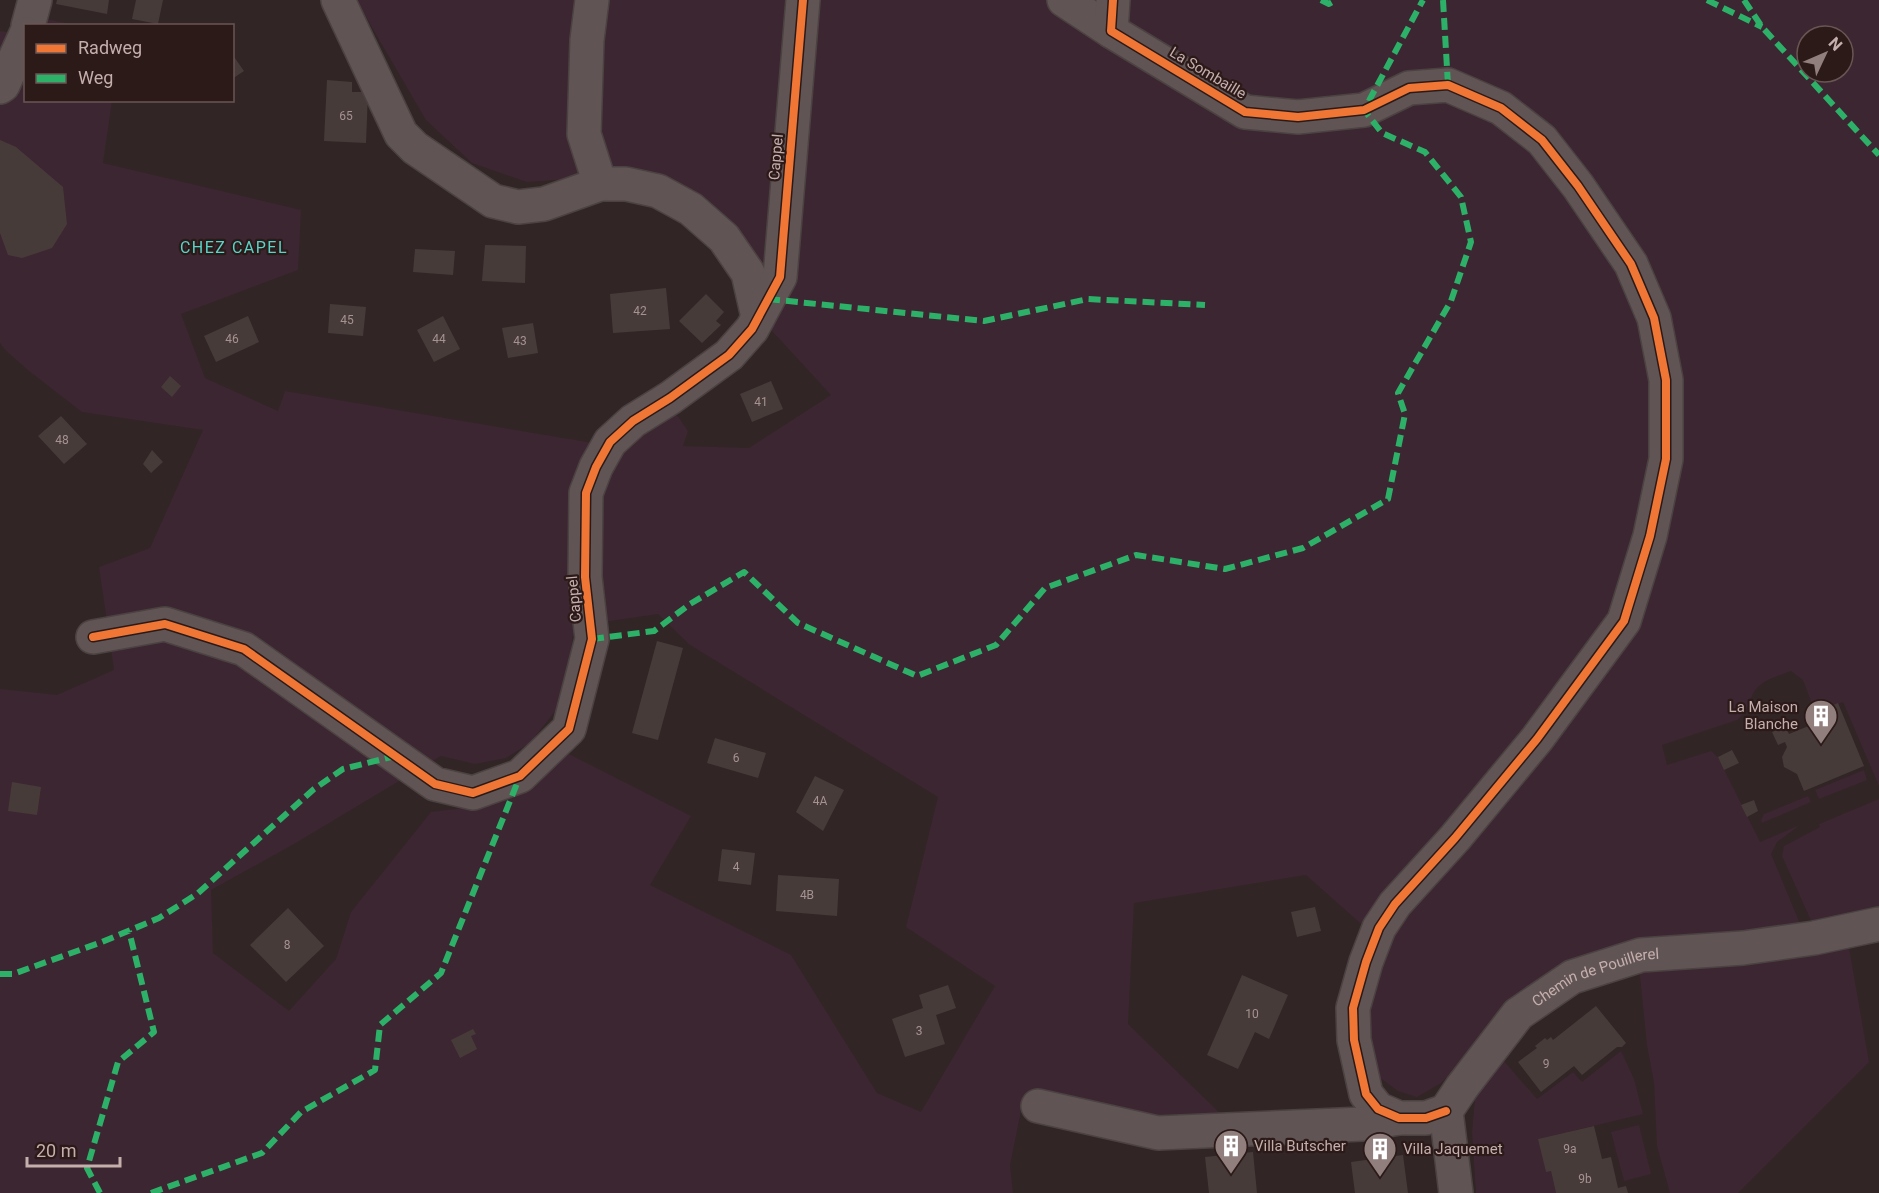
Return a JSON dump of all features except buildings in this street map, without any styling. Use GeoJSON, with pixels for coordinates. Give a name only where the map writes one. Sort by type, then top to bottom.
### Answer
{"type":"FeatureCollection","features":[{"type":"Feature","properties":{"kind":"street"},"geometry":{"type":"LineString","coordinates":[[29,24],[35,0]]}},
{"type":"Feature","properties":{"kind":"street"},"geometry":{"type":"LineString","coordinates":[[338,0],[401,134],[415,148],[492,201],[518,207],[544,204],[600,184],[626,184],[658,191],[691,209],[724,238],[748,273],[758,317]]}},
{"type":"Feature","properties":{"kind":"street"},"geometry":{"type":"LineString","coordinates":[[592,0],[587,40],[584,134],[600,184]]}},
{"type":"Feature","properties":{"kind":"street","name":"Cappel"},"geometry":{"type":"LineString","coordinates":[[93,638],[165,624],[244,649],[435,784],[473,792],[520,776],[569,729],[592,639],[585,577],[586,493],[596,467],[610,442],[633,421],[670,398],[729,355],[752,329],[780,277],[803,0]]}},
{"type":"Feature","properties":{"kind":"street"},"geometry":{"type":"LineString","coordinates":[[1064,0],[1112,16]]}},
{"type":"Feature","properties":{"kind":"street","name":"La Sombaille"},"geometry":{"type":"LineString","coordinates":[[1112,16],[1245,112],[1299,117],[1364,110],[1409,88],[1448,84],[1501,108],[1542,140],[1578,186],[1631,264],[1654,318],[1666,380],[1666,459],[1650,536],[1624,621],[1537,739],[1455,838],[1395,904],[1379,928],[1366,962],[1353,1008],[1354,1040],[1360,1070],[1366,1094],[1378,1109],[1399,1118]]}},
{"type":"Feature","properties":{"kind":"street"},"geometry":{"type":"LineString","coordinates":[[0,87],[11,69],[24,39]]}},
{"type":"Feature","properties":{"kind":"street","name":"Chemin de Pouillerel"},"geometry":{"type":"LineString","coordinates":[[1446,1111],[1518,1014],[1572,977],[1641,955],[1814,939],[1879,924]]}},
{"type":"Feature","properties":{"kind":"street"},"geometry":{"type":"LineString","coordinates":[[1038,1106],[1158,1133],[1363,1124],[1399,1118],[1426,1118],[1446,1111],[1456,1193]]}},
{"type":"Feature","properties":{"kind":"shaded area"},"geometry":{"type":"Polygon","coordinates":[[[356,0],[1879,0],[1879,786],[1843,702],[1815,712],[1803,680],[1791,671],[1758,686],[1745,711],[1737,720],[1662,745],[1667,765],[1711,751],[1718,757],[1760,842],[1800,825],[1777,842],[1771,854],[1801,926],[1593,956],[1459,1065],[1441,1083],[1417,1097],[1398,1091],[1375,1074],[1366,1035],[1370,994],[1387,947],[1306,875],[1134,903],[1128,1024],[1227,1120],[1165,1124],[1024,1096],[1010,1165],[1013,1193],[0,1193],[0,689],[57,695],[114,670],[99,567],[150,548],[203,430],[82,412],[29,371],[0,343],[0,31],[14,33],[17,14],[72,24],[24,24],[24,102],[112,102],[103,163],[301,210],[298,270],[181,314],[205,378],[278,411],[285,391],[593,443],[574,476],[569,517],[574,626],[569,669],[556,710],[530,743],[506,758],[475,764],[441,756],[294,844],[211,890],[213,953],[289,1011],[336,959],[351,912],[431,812],[490,805],[530,787],[569,754],[691,816],[650,885],[791,955],[877,1093],[921,1112],[995,986],[906,927],[938,797],[690,645],[658,614],[603,622],[596,521],[599,486],[612,459],[672,408],[688,431],[683,446],[749,448],[831,395],[772,331],[736,227],[655,173],[527,182],[472,163],[426,120],[356,0]]]}},
{"type":"Feature","properties":{"kind":"shaded area"},"geometry":{"type":"Polygon","coordinates":[[[1864,770],[1867,780],[1819,799],[1815,790],[1864,770]]]}},
{"type":"Feature","properties":{"kind":"shaded area"},"geometry":{"type":"Polygon","coordinates":[[[1808,796],[1811,802],[1762,823],[1764,814],[1808,796]]]}},
{"type":"Feature","properties":{"kind":"shaded area"},"geometry":{"type":"Polygon","coordinates":[[[1879,799],[1879,910],[1813,925],[1782,856],[1784,846],[1820,827],[1819,824],[1879,799]]]}},
{"type":"Feature","properties":{"kind":"shaded area"},"geometry":{"type":"Polygon","coordinates":[[[1848,942],[1869,1062],[1738,1193],[1670,1193],[1657,1146],[1654,1082],[1647,1046],[1639,966],[1848,942]]]}},
{"type":"Feature","properties":{"kind":"shaded area"},"geometry":{"type":"Polygon","coordinates":[[[1621,1051],[1634,1079],[1643,1114],[1539,1139],[1546,1171],[1551,1171],[1556,1193],[1476,1193],[1472,1133],[1475,1097],[1503,1060],[1537,1099],[1573,1072],[1582,1082],[1621,1051]]]}},
{"type":"Feature","properties":{"kind":"shaded area"},"geometry":{"type":"Polygon","coordinates":[[[1639,1125],[1651,1174],[1624,1181],[1611,1132],[1639,1125]]]}},
{"type":"Feature","properties":{"kind":"marked path"},"geometry":{"type":"LineString","coordinates":[[1321,0],[1329,4],[1336,0]]}},
{"type":"Feature","properties":{"kind":"marked path"},"geometry":{"type":"LineString","coordinates":[[592,639],[654,631],[690,604],[744,572],[798,623],[917,676],[996,645],[1045,588],[1136,555],[1225,569],[1303,548],[1388,499],[1405,414],[1398,393],[1451,301],[1471,242],[1461,197],[1425,152],[1382,133],[1364,110],[1423,0]]}},
{"type":"Feature","properties":{"kind":"marked path"},"geometry":{"type":"LineString","coordinates":[[1443,0],[1448,85]]}},
{"type":"Feature","properties":{"kind":"marked path"},"geometry":{"type":"LineString","coordinates":[[1707,0],[1762,27]]}},
{"type":"Feature","properties":{"kind":"marked path"},"geometry":{"type":"LineString","coordinates":[[1744,0],[1762,27],[1879,155]]}},
{"type":"Feature","properties":{"kind":"marked path"},"geometry":{"type":"LineString","coordinates":[[768,299],[984,321],[1088,299],[1205,305]]}},
{"type":"Feature","properties":{"kind":"marked path"},"geometry":{"type":"LineString","coordinates":[[0,974],[13,974],[102,942],[159,918],[197,894],[314,789],[343,769],[395,756]]}},
{"type":"Feature","properties":{"kind":"marked path"},"geometry":{"type":"LineString","coordinates":[[151,1193],[262,1153],[301,1112],[375,1070],[380,1025],[441,973],[520,776]]}},
{"type":"Feature","properties":{"kind":"marked path"},"geometry":{"type":"LineString","coordinates":[[100,1193],[87,1168],[118,1062],[154,1032],[129,931]]}},
{"type":"Feature","properties":{"kind":"cycle path"},"geometry":{"type":"LineString","coordinates":[[93,637],[165,624],[244,649],[435,784],[473,793],[520,776],[569,729],[592,639],[585,577],[586,493],[596,467],[610,442],[633,421],[670,398],[729,355],[752,329],[780,277],[803,0]]}},
{"type":"Feature","properties":{"kind":"cycle path"},"geometry":{"type":"LineString","coordinates":[[1113,0],[1111,31],[1245,112],[1298,117],[1364,110],[1409,88],[1448,85],[1501,108],[1542,140],[1578,186],[1631,264],[1654,318],[1666,380],[1666,459],[1650,536],[1624,621],[1537,739],[1455,838],[1395,904],[1379,928],[1366,962],[1353,1008],[1354,1040],[1366,1094],[1378,1109],[1399,1118],[1426,1118],[1446,1111]]}},
{"type":"Feature","properties":{"kind":"place","name":"La Maison Blanche"},"geometry":{"type":"Point","coordinates":[1821,745]}},
{"type":"Feature","properties":{"kind":"place","name":"Villa Butscher"},"geometry":{"type":"Point","coordinates":[1231,1175]}},
{"type":"Feature","properties":{"kind":"place","name":"Villa Jaquemet"},"geometry":{"type":"Point","coordinates":[1380,1178]}},
{"type":"Feature","properties":{"kind":"district","name":"CHEZ CAPEL"},"geometry":{"type":"Point","coordinates":[234,247]}}]}
